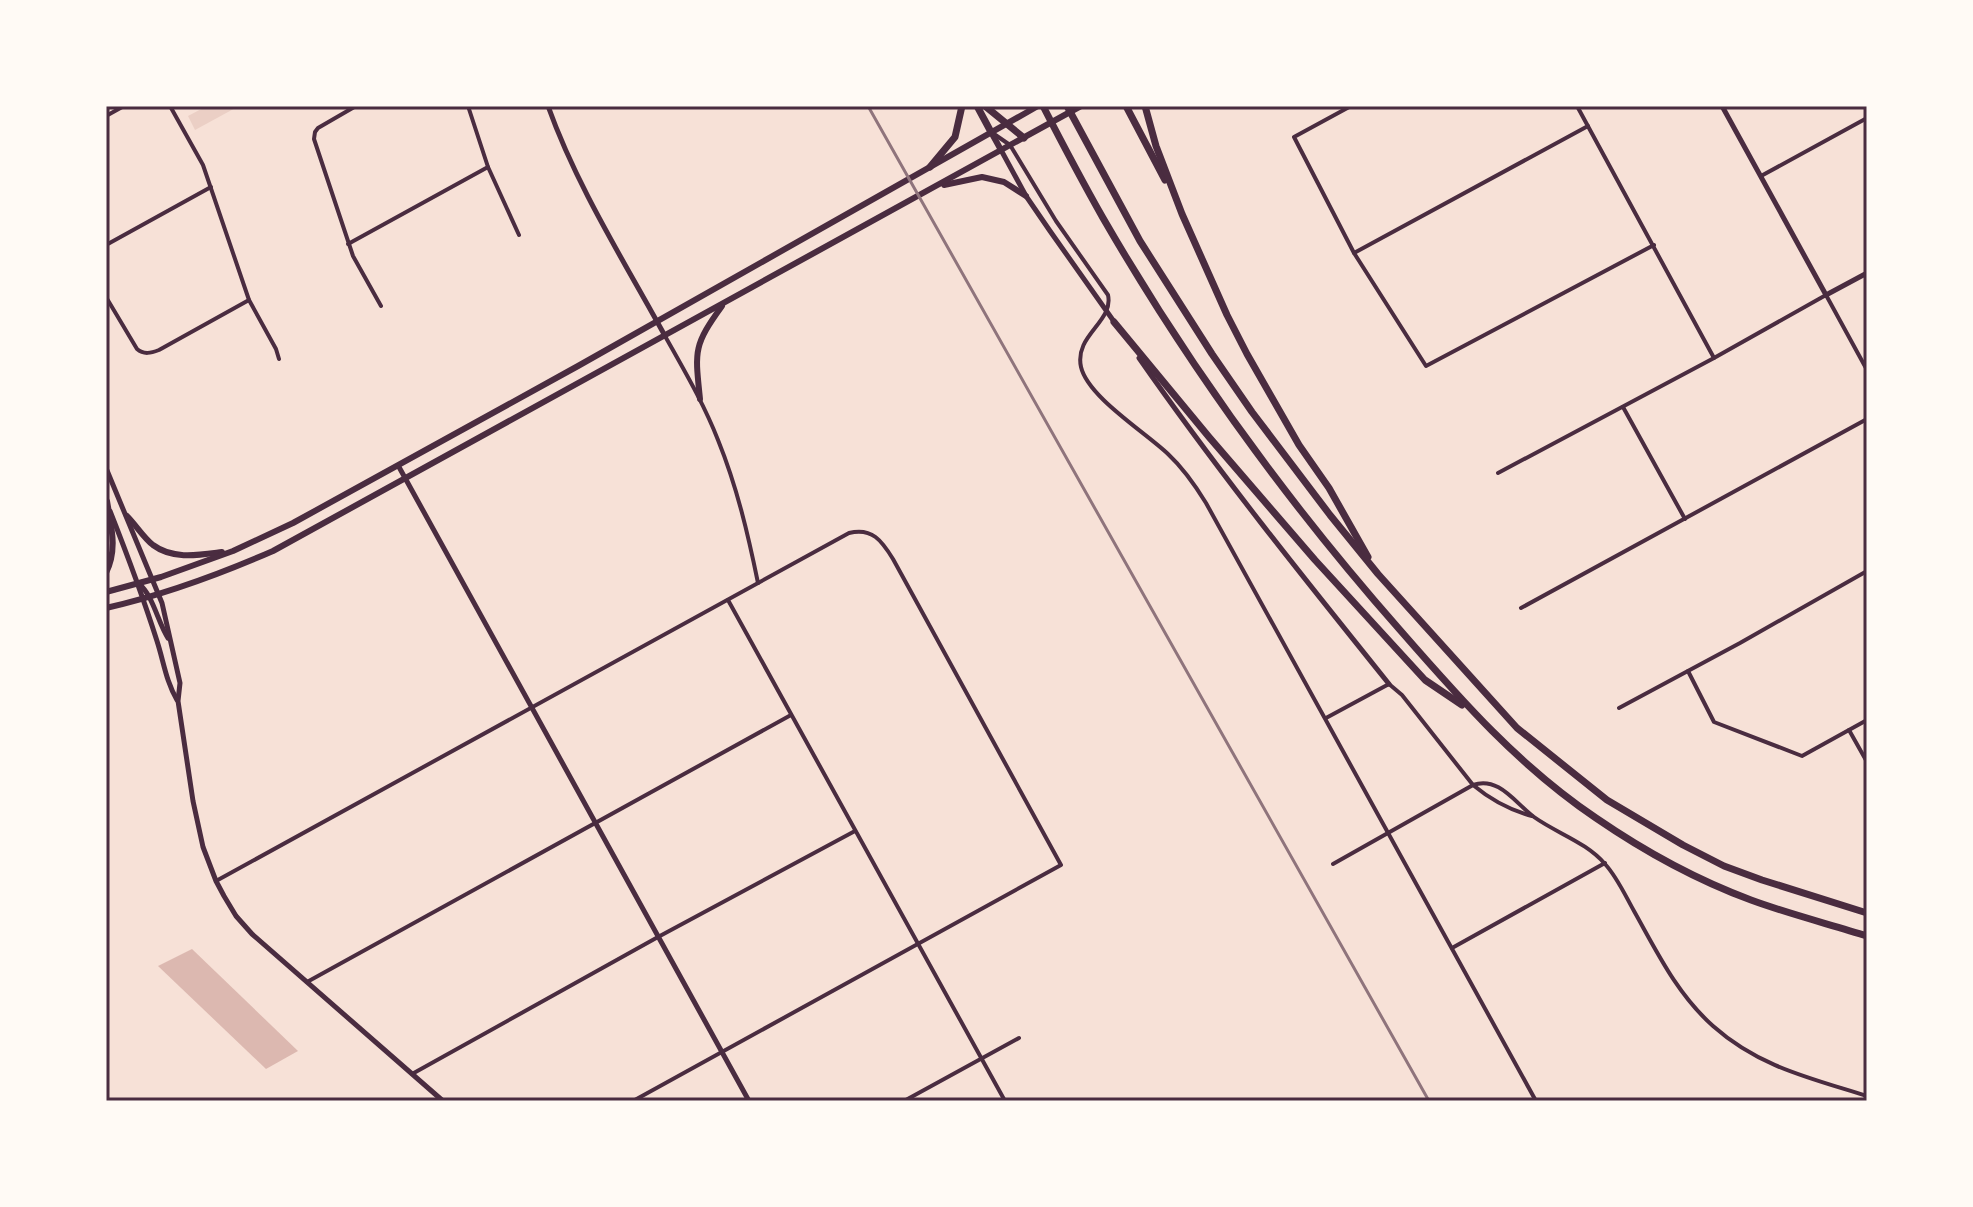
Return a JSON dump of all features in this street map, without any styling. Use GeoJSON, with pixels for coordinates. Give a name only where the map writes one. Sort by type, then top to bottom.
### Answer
{"type":"FeatureCollection","features":[{"type":"Feature","properties":{"kind":"highway"},"geometry":{"type":"LineString","coordinates":[[930,167],[955,137],[962,106]]}},
{"type":"Feature","properties":{"kind":"highway"},"geometry":{"type":"LineString","coordinates":[[977,106],[991,132]]}},
{"type":"Feature","properties":{"kind":"highway"},"geometry":{"type":"LineString","coordinates":[[985,106],[1025,137]]}},
{"type":"Feature","properties":{"kind":"highway"},"geometry":{"type":"LineString","coordinates":[[1040,106],[1149,294],[1243,434],[1350,574],[1470,711],[1531,769],[1581,807],[1666,861],[1752,900],[1867,936]]}},
{"type":"Feature","properties":{"kind":"highway"},"geometry":{"type":"LineString","coordinates":[[1067,106],[1140,241],[1261,424],[1378,574],[1517,728],[1607,800],[1683,845],[1724,866],[1867,913]]}},
{"type":"Feature","properties":{"kind":"highway"},"geometry":{"type":"LineString","coordinates":[[1126,106],[1182,214]]}},
{"type":"Feature","properties":{"kind":"highway"},"geometry":{"type":"LineString","coordinates":[[1145,106],[1156,146],[1182,214],[1227,315],[1299,445],[1329,488],[1378,574]]}},
{"type":"Feature","properties":{"kind":"highway"},"geometry":{"type":"LineString","coordinates":[[1114,322],[1315,560],[1425,680],[1470,711]]}},
{"type":"Feature","properties":{"kind":"main road"},"geometry":{"type":"LineString","coordinates":[[106,592],[154,580],[233,551],[293,523],[399,467],[1040,106]]}},
{"type":"Feature","properties":{"kind":"main road"},"geometry":{"type":"LineString","coordinates":[[106,608],[205,580],[273,551],[1081,106]]}},
{"type":"Feature","properties":{"kind":"main road"},"geometry":{"type":"LineString","coordinates":[[991,132],[1001,150]]}},
{"type":"Feature","properties":{"kind":"main road"},"geometry":{"type":"LineString","coordinates":[[936,186],[982,177],[1004,182],[1026,196]]}},
{"type":"Feature","properties":{"kind":"main road"},"geometry":{"type":"LineString","coordinates":[[700,399],[696,360],[698,344],[725,303]]}},
{"type":"Feature","properties":{"kind":"main road"},"geometry":{"type":"LineString","coordinates":[[106,500],[114,549],[106,573]]}},
{"type":"Feature","properties":{"kind":"main road"},"geometry":{"type":"LineString","coordinates":[[127,516],[152,544],[168,552],[184,555],[233,551]]}},
{"type":"Feature","properties":{"kind":"street"},"geometry":{"type":"LineString","coordinates":[[106,116],[124,106]]}},
{"type":"Feature","properties":{"kind":"street"},"geometry":{"type":"LineString","coordinates":[[170,106],[203,165],[249,300],[279,359]]}},
{"type":"Feature","properties":{"kind":"street"},"geometry":{"type":"LineString","coordinates":[[356,106],[315,132],[316,144],[348,244],[381,306]]}},
{"type":"Feature","properties":{"kind":"street"},"geometry":{"type":"LineString","coordinates":[[468,106],[488,167],[519,235]]}},
{"type":"Feature","properties":{"kind":"street"},"geometry":{"type":"LineString","coordinates":[[548,106],[581,183],[700,399],[719,441],[739,499],[758,583]]}},
{"type":"Feature","properties":{"kind":"street"},"geometry":{"type":"LineString","coordinates":[[1351,106],[1294,137],[1354,253],[1426,366],[1654,245]]}},
{"type":"Feature","properties":{"kind":"street"},"geometry":{"type":"LineString","coordinates":[[1577,106],[1714,358]]}},
{"type":"Feature","properties":{"kind":"street"},"geometry":{"type":"LineString","coordinates":[[1722,106],[1867,370]]}},
{"type":"Feature","properties":{"kind":"street"},"geometry":{"type":"LineString","coordinates":[[1761,176],[1867,118]]}},
{"type":"Feature","properties":{"kind":"street"},"geometry":{"type":"LineString","coordinates":[[1354,253],[1588,126]]}},
{"type":"Feature","properties":{"kind":"street"},"geometry":{"type":"LineString","coordinates":[[991,132],[1010,145],[1056,221],[1110,300],[1107,311],[1081,351],[1081,367],[1087,383],[1169,455],[1206,503],[1536,1101]]}},
{"type":"Feature","properties":{"kind":"street"},"geometry":{"type":"LineString","coordinates":[[1001,150],[1026,196],[1173,406],[1263,526],[1389,684],[1402,695],[1473,785],[1512,811],[1534,817]]}},
{"type":"Feature","properties":{"kind":"street"},"geometry":{"type":"LineString","coordinates":[[348,244],[488,167]]}},
{"type":"Feature","properties":{"kind":"street"},"geometry":{"type":"LineString","coordinates":[[106,245],[211,187]]}},
{"type":"Feature","properties":{"kind":"street"},"geometry":{"type":"LineString","coordinates":[[1498,473],[1867,273]]}},
{"type":"Feature","properties":{"kind":"street"},"geometry":{"type":"LineString","coordinates":[[106,297],[134,346],[143,353],[159,350],[249,300]]}},
{"type":"Feature","properties":{"kind":"street"},"geometry":{"type":"LineString","coordinates":[[1623,407],[1685,519]]}},
{"type":"Feature","properties":{"kind":"street"},"geometry":{"type":"LineString","coordinates":[[1521,608],[1867,419]]}},
{"type":"Feature","properties":{"kind":"street"},"geometry":{"type":"LineString","coordinates":[[399,467],[749,1101]]}},
{"type":"Feature","properties":{"kind":"street"},"geometry":{"type":"LineString","coordinates":[[106,468],[159,594],[180,683],[178,701],[198,828],[216,881],[245,926],[443,1101]]}},
{"type":"Feature","properties":{"kind":"street"},"geometry":{"type":"LineString","coordinates":[[106,500],[138,584],[171,642]]}},
{"type":"Feature","properties":{"kind":"street"},"geometry":{"type":"LineString","coordinates":[[216,881],[849,533],[867,531],[881,540],[893,559],[1061,865],[633,1101]]}},
{"type":"Feature","properties":{"kind":"street"},"geometry":{"type":"LineString","coordinates":[[1619,708],[1867,571]]}},
{"type":"Feature","properties":{"kind":"street"},"geometry":{"type":"LineString","coordinates":[[146,598],[168,685],[178,701]]}},
{"type":"Feature","properties":{"kind":"street"},"geometry":{"type":"LineString","coordinates":[[728,600],[1005,1101]]}},
{"type":"Feature","properties":{"kind":"street"},"geometry":{"type":"LineString","coordinates":[[1688,671],[1714,722],[1802,756],[1867,720]]}},
{"type":"Feature","properties":{"kind":"street"},"geometry":{"type":"LineString","coordinates":[[1326,718],[1389,684]]}},
{"type":"Feature","properties":{"kind":"street"},"geometry":{"type":"LineString","coordinates":[[307,982],[791,715]]}},
{"type":"Feature","properties":{"kind":"street"},"geometry":{"type":"LineString","coordinates":[[1849,730],[1867,762]]}},
{"type":"Feature","properties":{"kind":"street"},"geometry":{"type":"LineString","coordinates":[[1333,864],[1473,785],[1485,782],[1495,784],[1534,817],[1579,842],[1605,863],[1668,973],[1687,999],[1715,1028],[1759,1059],[1779,1068],[1867,1096]]}},
{"type":"Feature","properties":{"kind":"street"},"geometry":{"type":"LineString","coordinates":[[412,1074],[855,831]]}},
{"type":"Feature","properties":{"kind":"street"},"geometry":{"type":"LineString","coordinates":[[1452,948],[1605,863]]}},
{"type":"Feature","properties":{"kind":"street"},"geometry":{"type":"LineString","coordinates":[[904,1101],[1019,1038]]}},
{"type":"Feature","properties":{"kind":"shaded area"},"geometry":{"type":"Polygon","coordinates":[[[207,106],[239,106],[195,130],[188,116],[207,106]]]}},
{"type":"Feature","properties":{"kind":"shaded area"},"geometry":{"type":"Polygon","coordinates":[[[192,949],[298,1051],[266,1069],[158,966],[192,949]]]}},
{"type":"Feature","properties":{"kind":"railway"},"geometry":{"type":"LineString","coordinates":[[868,106],[1429,1101]]}}]}
